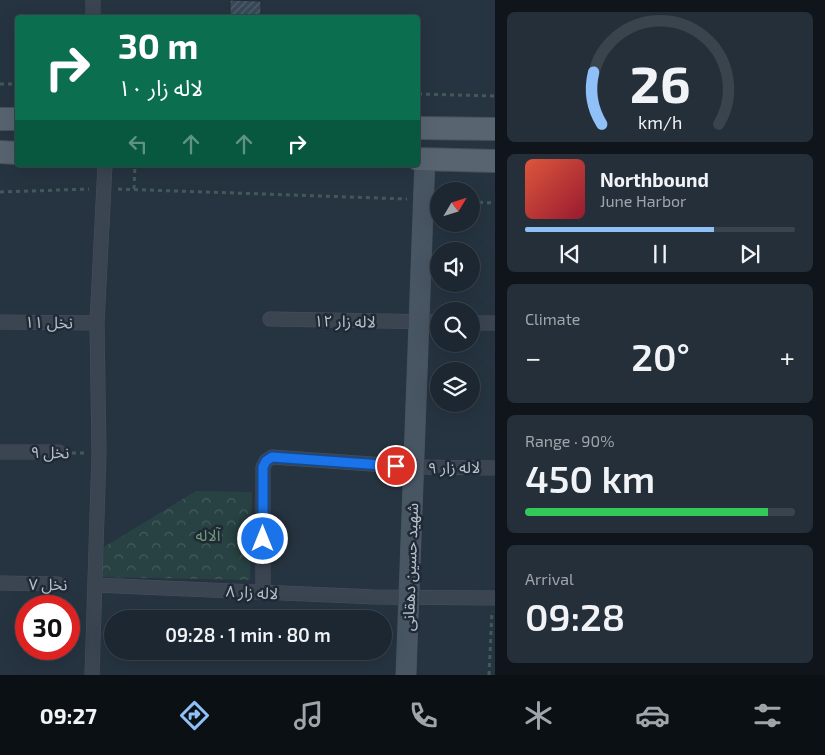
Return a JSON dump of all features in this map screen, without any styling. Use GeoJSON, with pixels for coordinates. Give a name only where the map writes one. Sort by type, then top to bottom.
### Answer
{"type":"FeatureCollection","features":[{"type":"Feature","properties":{"kind":"main road"},"geometry":{"type":"LineString","coordinates":[[0,119],[15,119]]}},
{"type":"Feature","properties":{"kind":"main road"},"geometry":{"type":"LineString","coordinates":[[420,128],[495,129]]}},
{"type":"Feature","properties":{"kind":"main road"},"geometry":{"type":"LineString","coordinates":[[0,152],[15,153]]}},
{"type":"Feature","properties":{"kind":"main road"},"geometry":{"type":"LineString","coordinates":[[421,159],[495,161]]}},
{"type":"Feature","properties":{"kind":"street"},"geometry":{"type":"LineString","coordinates":[[93,0],[93,15]]}},
{"type":"Feature","properties":{"kind":"street","name":"شهید حسین دهقانی"},"geometry":{"type":"LineString","coordinates":[[406,675],[414,467],[429,322],[421,159]]}},
{"type":"Feature","properties":{"kind":"street"},"geometry":{"type":"LineString","coordinates":[[92,675],[99,453],[98,323],[105,167]]}},
{"type":"Feature","properties":{"kind":"street","name":"لاله زار ۱۲"},"geometry":{"type":"LineString","coordinates":[[270,320],[429,322]]}},
{"type":"Feature","properties":{"kind":"street","name":"نخل ۱۱"},"geometry":{"type":"LineString","coordinates":[[0,322],[98,323]]}},
{"type":"Feature","properties":{"kind":"street"},"geometry":{"type":"LineString","coordinates":[[480,323],[495,324]]}},
{"type":"Feature","properties":{"kind":"street","name":"نخل ۹"},"geometry":{"type":"LineString","coordinates":[[0,452],[59,452]]}},
{"type":"Feature","properties":{"kind":"street","name":"لاله زار ۹"},"geometry":{"type":"LineString","coordinates":[[263,592],[263,467],[266,461],[272,457],[414,467],[495,468]]}},
{"type":"Feature","properties":{"kind":"street","name":"نخل ۷"},"geometry":{"type":"LineString","coordinates":[[0,583],[58,584]]}},
{"type":"Feature","properties":{"kind":"street","name":"لاله زار ۸"},"geometry":{"type":"LineString","coordinates":[[95,585],[408,597],[494,598]]}},
{"type":"Feature","properties":{"kind":"path"},"geometry":{"type":"LineString","coordinates":[[0,84],[15,84]]}},
{"type":"Feature","properties":{"kind":"path"},"geometry":{"type":"LineString","coordinates":[[420,94],[495,96]]}},
{"type":"Feature","properties":{"kind":"path"},"geometry":{"type":"LineString","coordinates":[[134,189],[136,167]]}},
{"type":"Feature","properties":{"kind":"path"},"geometry":{"type":"LineString","coordinates":[[0,192],[104,188],[424,200]]}},
{"type":"Feature","properties":{"kind":"path"},"geometry":{"type":"LineString","coordinates":[[480,202],[495,203]]}},
{"type":"Feature","properties":{"kind":"path","name":"نخل ۹"},"geometry":{"type":"LineString","coordinates":[[59,452],[99,453]]}},
{"type":"Feature","properties":{"kind":"path"},"geometry":{"type":"LineString","coordinates":[[489,675],[494,598]]}},
{"type":"Feature","properties":{"kind":"green space","name":"آلاله"},"geometry":{"type":"Polygon","coordinates":[[[196,491],[252,492],[250,580],[101,577],[104,547],[196,491]]]}},
{"type":"Feature","properties":{"kind":"building"},"geometry":{"type":"Polygon","coordinates":[[[230,0],[261,1],[261,15],[230,15],[230,0]]]}},
{"type":"Feature","properties":{"kind":"route"},"geometry":{"type":"LineString","coordinates":[[263,539],[263,467],[266,461],[272,457],[396,466]]}}]}
